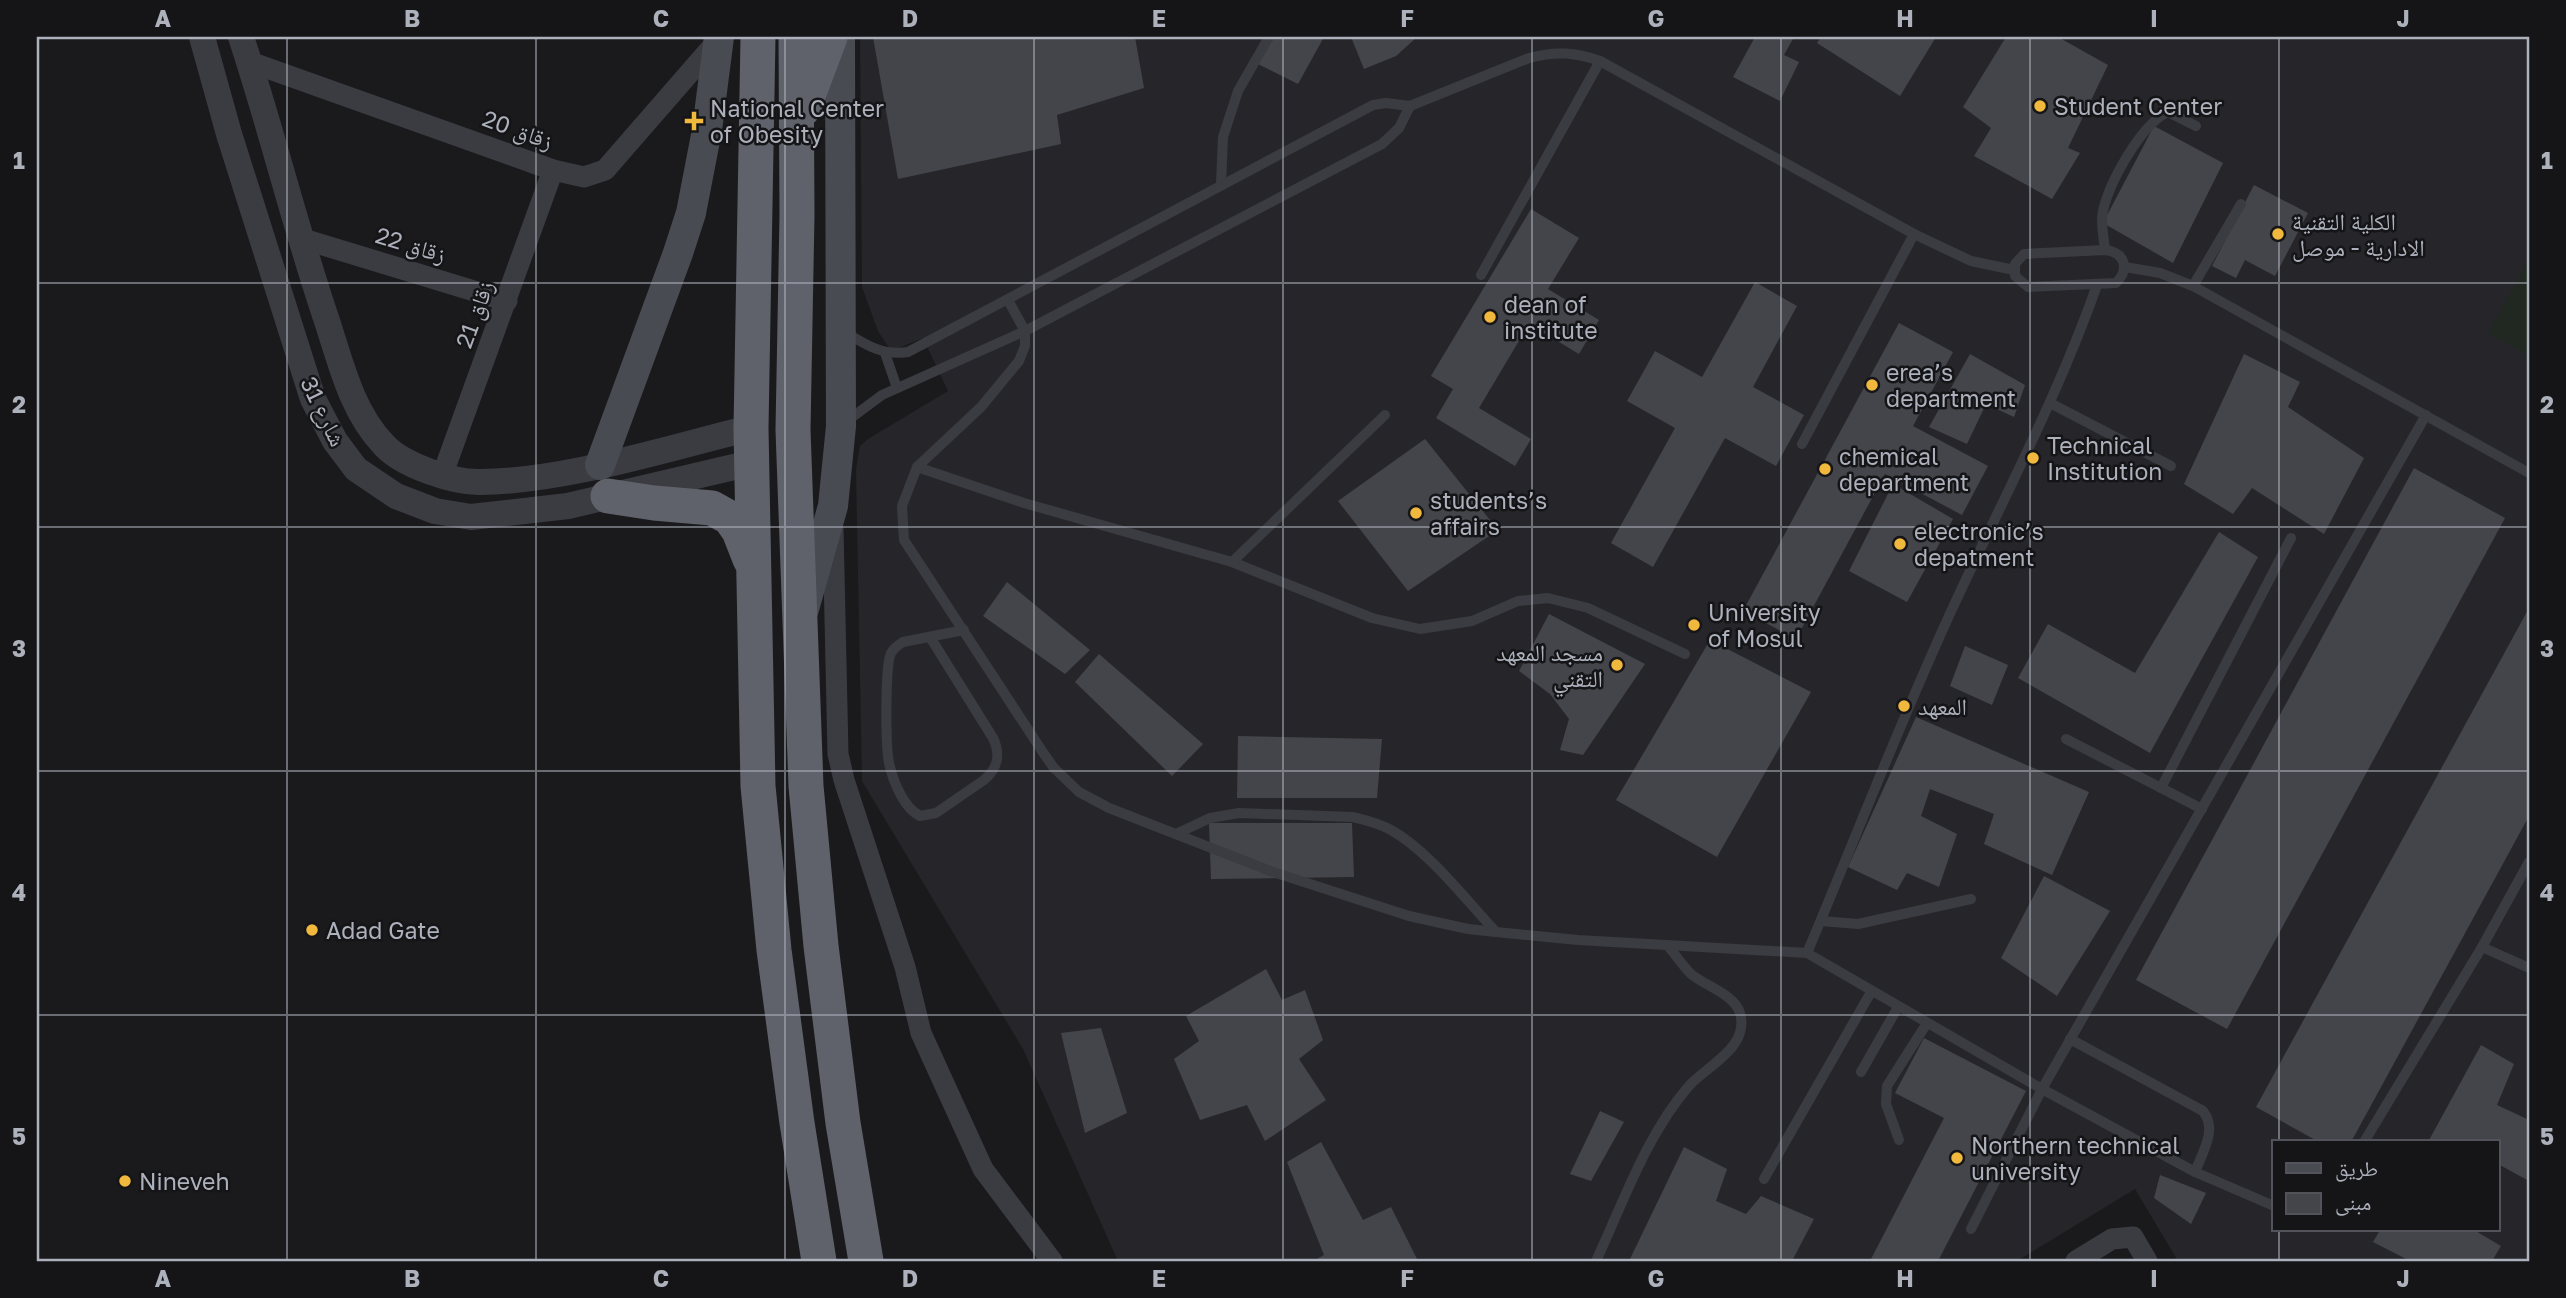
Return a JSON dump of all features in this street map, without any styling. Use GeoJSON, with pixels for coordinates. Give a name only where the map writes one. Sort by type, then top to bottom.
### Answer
{"type":"FeatureCollection","features":[{"type":"Feature","properties":{"kind":"highway"},"geometry":{"type":"LineString","coordinates":[[758,37],[751,428],[758,786],[771,922],[818,1261]]}},
{"type":"Feature","properties":{"kind":"highway"},"geometry":{"type":"LineString","coordinates":[[796,37],[797,215],[793,430],[806,786],[821,946],[843,1123],[866,1261]]}},
{"type":"Feature","properties":{"kind":"highway"},"geometry":{"type":"LineString","coordinates":[[796,124],[830,37]]}},
{"type":"Feature","properties":{"kind":"highway"},"geometry":{"type":"LineString","coordinates":[[604,480],[654,503],[712,508],[730,518],[740,531],[752,565]]}},
{"type":"Feature","properties":{"kind":"main road"},"geometry":{"type":"LineString","coordinates":[[801,620],[833,506],[841,426],[840,37]]}},
{"type":"Feature","properties":{"kind":"main road"},"geometry":{"type":"LineString","coordinates":[[604,480],[691,213],[707,130],[719,38]]}},
{"type":"Feature","properties":{"kind":"street","name":"شارع 31"},"geometry":{"type":"LineString","coordinates":[[202,37],[229,134],[313,399],[335,441],[356,468],[396,496],[435,511],[471,517],[568,506],[604,480],[751,428]]}},
{"type":"Feature","properties":{"kind":"street","name":"شارع 31"},"geometry":{"type":"LineString","coordinates":[[241,37],[300,238],[350,391],[370,428],[385,447],[400,458],[442,476],[479,483],[564,473],[604,480],[751,463]]}},
{"type":"Feature","properties":{"kind":"street","name":"زقاق 20"},"geometry":{"type":"LineString","coordinates":[[250,62],[553,170],[584,177],[605,170],[719,38]]}},
{"type":"Feature","properties":{"kind":"street","name":"زقاق 21"},"geometry":{"type":"LineString","coordinates":[[442,476],[553,170]]}},
{"type":"Feature","properties":{"kind":"street","name":"زقاق 22"},"geometry":{"type":"LineString","coordinates":[[300,238],[507,300]]}},
{"type":"Feature","properties":{"kind":"street"},"geometry":{"type":"LineString","coordinates":[[283,304],[317,291]]}},
{"type":"Feature","properties":{"kind":"street"},"geometry":{"type":"LineString","coordinates":[[356,468],[385,447]]}},
{"type":"Feature","properties":{"kind":"street"},"geometry":{"type":"LineString","coordinates":[[564,473],[568,506]]}},
{"type":"Feature","properties":{"kind":"street"},"geometry":{"type":"LineString","coordinates":[[833,506],[838,754],[844,780],[905,967],[921,1033],[983,1169],[1052,1261]]}},
{"type":"Feature","properties":{"kind":"street"},"geometry":{"type":"LineString","coordinates":[[2076,1261],[2112,1239],[2133,1237],[2147,1261]]}},
{"type":"Feature","properties":{"kind":"lane"},"geometry":{"type":"LineString","coordinates":[[1222,184],[1223,137],[1238,91],[1269,37]]}},
{"type":"Feature","properties":{"kind":"lane"},"geometry":{"type":"LineString","coordinates":[[841,330],[885,353],[908,352],[1373,105],[1386,103],[1410,106],[1547,53],[1583,55],[1600,61],[1914,234],[1971,261],[2014,270]]}},
{"type":"Feature","properties":{"kind":"lane"},"geometry":{"type":"LineString","coordinates":[[1481,275],[1600,61]]}},
{"type":"Feature","properties":{"kind":"lane"},"geometry":{"type":"LineString","coordinates":[[841,426],[867,404],[897,388],[1025,331],[1382,144],[1399,128],[1410,106]]}},
{"type":"Feature","properties":{"kind":"lane"},"geometry":{"type":"LineString","coordinates":[[2105,250],[2102,214],[2114,178],[2134,146],[2160,115],[2168,112],[2196,126]]}},
{"type":"Feature","properties":{"kind":"lane"},"geometry":{"type":"LineString","coordinates":[[2193,286],[2241,204]]}},
{"type":"Feature","properties":{"kind":"lane"},"geometry":{"type":"LineString","coordinates":[[1802,444],[1914,234]]}},
{"type":"Feature","properties":{"kind":"lane"},"geometry":{"type":"LineString","coordinates":[[2105,250],[2115,251],[2122,258],[2125,267],[2123,276],[2116,283],[2028,287],[2018,281],[2014,270],[2019,258],[2031,252],[2105,250]]}},
{"type":"Feature","properties":{"kind":"lane"},"geometry":{"type":"LineString","coordinates":[[2125,267],[2160,274],[2193,286],[2529,473]]}},
{"type":"Feature","properties":{"kind":"lane"},"geometry":{"type":"LineString","coordinates":[[1807,953],[1952,608],[2079,337],[2096,285]]}},
{"type":"Feature","properties":{"kind":"lane"},"geometry":{"type":"LineString","coordinates":[[1008,300],[1025,331],[1025,346],[1019,361],[1006,379],[917,467],[902,506],[904,540],[1044,754],[1065,781],[1093,801],[1176,834],[1336,894],[1409,916],[1468,929],[1496,932],[1807,953],[2042,1089],[2195,1172],[2272,1205]]}},
{"type":"Feature","properties":{"kind":"lane"},"geometry":{"type":"LineString","coordinates":[[885,353],[897,388]]}},
{"type":"Feature","properties":{"kind":"lane"},"geometry":{"type":"LineString","coordinates":[[2050,403],[2171,466]]}},
{"type":"Feature","properties":{"kind":"lane"},"geometry":{"type":"LineString","coordinates":[[1232,562],[1385,415]]}},
{"type":"Feature","properties":{"kind":"lane"},"geometry":{"type":"LineString","coordinates":[[1971,1229],[2042,1089],[2426,415]]}},
{"type":"Feature","properties":{"kind":"lane"},"geometry":{"type":"LineString","coordinates":[[917,467],[1024,503],[1232,562],[1372,618],[1420,629],[1472,621],[1518,601],[1548,598],[1588,608],[1685,654]]}},
{"type":"Feature","properties":{"kind":"lane"},"geometry":{"type":"LineString","coordinates":[[2161,788],[2291,538]]}},
{"type":"Feature","properties":{"kind":"lane"},"geometry":{"type":"LineString","coordinates":[[930,637],[993,738],[998,756],[992,774],[936,813],[920,816],[908,807],[889,765],[889,662],[896,646],[903,642],[964,630]]}},
{"type":"Feature","properties":{"kind":"lane"},"geometry":{"type":"LineString","coordinates":[[2066,739],[2202,809]]}},
{"type":"Feature","properties":{"kind":"lane"},"geometry":{"type":"LineString","coordinates":[[1176,834],[1210,818],[1239,814],[1353,817],[1370,821],[1387,827],[1416,847],[1496,932]]}},
{"type":"Feature","properties":{"kind":"lane"},"geometry":{"type":"LineString","coordinates":[[2365,1140],[2482,947],[2529,862]]}},
{"type":"Feature","properties":{"kind":"lane"},"geometry":{"type":"LineString","coordinates":[[1821,921],[1858,924],[1971,899]]}},
{"type":"Feature","properties":{"kind":"lane"},"geometry":{"type":"LineString","coordinates":[[1596,1261],[1648,1148],[1675,1103],[1691,1084],[1724,1057],[1738,1039],[1742,1025],[1739,1010],[1728,998],[1690,973],[1667,945]]}},
{"type":"Feature","properties":{"kind":"lane"},"geometry":{"type":"LineString","coordinates":[[2482,947],[2529,968]]}},
{"type":"Feature","properties":{"kind":"lane"},"geometry":{"type":"LineString","coordinates":[[1764,1179],[1871,992]]}},
{"type":"Feature","properties":{"kind":"lane"},"geometry":{"type":"LineString","coordinates":[[1861,1072],[1898,1007]]}},
{"type":"Feature","properties":{"kind":"lane"},"geometry":{"type":"LineString","coordinates":[[1899,1140],[1886,1104],[1887,1086],[1927,1023]]}},
{"type":"Feature","properties":{"kind":"lane"},"geometry":{"type":"LineString","coordinates":[[2070,1039],[2203,1111],[2209,1118],[2210,1128],[2195,1172]]}},
{"type":"Feature","properties":{"kind":"shaded area","name":"University of Mosul"},"geometry":{"type":"Polygon","coordinates":[[[860,37],[2529,37],[2529,1261],[2178,1261],[2135,1189],[2017,1261],[1118,1261],[1023,1049],[862,781],[856,469],[860,446],[948,391],[923,338],[891,351],[878,331],[862,287],[860,37]]]}},
{"type":"Feature","properties":{"kind":"shaded area"},"geometry":{"type":"Polygon","coordinates":[[[2529,258],[2529,356],[2488,333],[2529,258]]]}},
{"type":"Feature","properties":{"kind":"building"},"geometry":{"type":"Polygon","coordinates":[[[873,37],[1135,37],[1144,88],[1057,115],[1061,144],[898,179],[873,37]]]}},
{"type":"Feature","properties":{"kind":"building"},"geometry":{"type":"Polygon","coordinates":[[[1269,37],[1324,37],[1298,84],[1256,63],[1269,37]]]}},
{"type":"Feature","properties":{"kind":"building"},"geometry":{"type":"Polygon","coordinates":[[[1351,37],[1417,37],[1396,56],[1364,69],[1351,37]]]}},
{"type":"Feature","properties":{"kind":"building"},"geometry":{"type":"Polygon","coordinates":[[[1755,37],[1794,37],[1784,55],[1799,62],[1780,101],[1733,77],[1755,37]]]}},
{"type":"Feature","properties":{"kind":"building"},"geometry":{"type":"Polygon","coordinates":[[[1821,37],[1936,37],[1900,96],[1817,43],[1821,37]]]}},
{"type":"Feature","properties":{"kind":"building"},"geometry":{"type":"Polygon","coordinates":[[[2006,37],[2058,37],[2108,65],[2068,148],[2080,153],[2052,199],[1974,156],[1991,128],[1963,107],[2006,37]]]}},
{"type":"Feature","properties":{"kind":"building"},"geometry":{"type":"Polygon","coordinates":[[[2154,126],[2223,163],[2173,263],[2103,223],[2154,126]]]}},
{"type":"Feature","properties":{"kind":"building"},"geometry":{"type":"Polygon","coordinates":[[[2254,185],[2308,213],[2275,276],[2245,260],[2236,278],[2212,266],[2254,185]]]}},
{"type":"Feature","properties":{"kind":"building"},"geometry":{"type":"Polygon","coordinates":[[[1531,209],[1579,238],[1548,289],[1599,320],[1579,354],[1529,324],[1479,408],[1531,439],[1515,466],[1436,418],[1453,389],[1431,376],[1531,209]]]}},
{"type":"Feature","properties":{"kind":"building"},"geometry":{"type":"Polygon","coordinates":[[[1755,282],[1797,306],[1753,387],[1804,415],[1776,466],[1725,438],[1653,567],[1611,543],[1675,428],[1627,401],[1655,351],[1702,377],[1755,282]]]}},
{"type":"Feature","properties":{"kind":"building"},"geometry":{"type":"Polygon","coordinates":[[[1899,323],[1953,352],[1913,426],[1988,466],[1962,515],[1885,474],[1796,639],[1743,611],[1899,323]]]}},
{"type":"Feature","properties":{"kind":"building"},"geometry":{"type":"Polygon","coordinates":[[[1970,354],[2025,385],[2014,417],[1986,404],[1967,444],[1929,427],[1970,354]]]}},
{"type":"Feature","properties":{"kind":"building"},"geometry":{"type":"Polygon","coordinates":[[[2244,354],[2300,382],[2288,407],[2364,458],[2324,534],[2252,488],[2233,514],[2184,484],[2244,354]]]}},
{"type":"Feature","properties":{"kind":"building"},"geometry":{"type":"Polygon","coordinates":[[[1425,439],[1498,530],[1408,591],[1338,501],[1425,439]]]}},
{"type":"Feature","properties":{"kind":"building"},"geometry":{"type":"Polygon","coordinates":[[[2414,468],[2505,518],[2227,1029],[2136,980],[2414,468]]]}},
{"type":"Feature","properties":{"kind":"building"},"geometry":{"type":"Polygon","coordinates":[[[1893,484],[1953,519],[1907,602],[1849,571],[1893,484]]]}},
{"type":"Feature","properties":{"kind":"building"},"geometry":{"type":"Polygon","coordinates":[[[2219,532],[2258,557],[2150,753],[2018,678],[2048,624],[2135,673],[2219,532]]]}},
{"type":"Feature","properties":{"kind":"building"},"geometry":{"type":"Polygon","coordinates":[[[1007,582],[1090,650],[1065,674],[983,616],[1007,582]]]}},
{"type":"Feature","properties":{"kind":"building"},"geometry":{"type":"Polygon","coordinates":[[[2529,608],[2529,816],[2352,1140],[2315,1140],[2256,1107],[2529,608]]]}},
{"type":"Feature","properties":{"kind":"building"},"geometry":{"type":"Polygon","coordinates":[[[1549,614],[1645,664],[1583,755],[1560,750],[1569,719],[1550,694],[1519,671],[1549,614]]]}},
{"type":"Feature","properties":{"kind":"building"},"geometry":{"type":"Polygon","coordinates":[[[1710,640],[1811,692],[1717,857],[1616,800],[1710,640]]]}},
{"type":"Feature","properties":{"kind":"building"},"geometry":{"type":"Polygon","coordinates":[[[1965,646],[2008,665],[1992,705],[1950,686],[1965,646]]]}},
{"type":"Feature","properties":{"kind":"building"},"geometry":{"type":"Polygon","coordinates":[[[1099,654],[1203,744],[1172,776],[1075,682],[1099,654]]]}},
{"type":"Feature","properties":{"kind":"building"},"geometry":{"type":"Polygon","coordinates":[[[1916,717],[2089,792],[2052,875],[1984,844],[1994,814],[1930,789],[1921,816],[1957,834],[1939,887],[1907,873],[1897,890],[1848,867],[1916,717]]]}},
{"type":"Feature","properties":{"kind":"building"},"geometry":{"type":"Polygon","coordinates":[[[1238,736],[1382,739],[1377,798],[1237,798],[1238,736]]]}},
{"type":"Feature","properties":{"kind":"building"},"geometry":{"type":"Polygon","coordinates":[[[1209,823],[1352,823],[1354,877],[1211,879],[1209,823]]]}},
{"type":"Feature","properties":{"kind":"building"},"geometry":{"type":"Polygon","coordinates":[[[2044,876],[2110,911],[2057,996],[2001,958],[2044,876]]]}},
{"type":"Feature","properties":{"kind":"building"},"geometry":{"type":"Polygon","coordinates":[[[1266,969],[1282,1000],[1305,990],[1323,1040],[1299,1059],[1326,1100],[1265,1141],[1247,1105],[1200,1120],[1174,1059],[1199,1041],[1186,1016],[1266,969]]]}},
{"type":"Feature","properties":{"kind":"building"},"geometry":{"type":"Polygon","coordinates":[[[1101,1028],[1127,1113],[1085,1133],[1061,1033],[1101,1028]]]}},
{"type":"Feature","properties":{"kind":"building"},"geometry":{"type":"Polygon","coordinates":[[[1924,1038],[2026,1091],[1938,1261],[1870,1261],[1944,1118],[1895,1093],[1924,1038]]]}},
{"type":"Feature","properties":{"kind":"building"},"geometry":{"type":"Polygon","coordinates":[[[2481,1045],[2514,1064],[2497,1105],[2529,1120],[2529,1181],[2500,1165],[2500,1140],[2429,1140],[2481,1045]]]}},
{"type":"Feature","properties":{"kind":"building"},"geometry":{"type":"Polygon","coordinates":[[[1600,1111],[1624,1122],[1591,1181],[1570,1174],[1600,1111]]]}},
{"type":"Feature","properties":{"kind":"building"},"geometry":{"type":"Polygon","coordinates":[[[1321,1142],[1363,1220],[1391,1207],[1418,1261],[1313,1261],[1324,1255],[1287,1162],[1321,1142]]]}},
{"type":"Feature","properties":{"kind":"building"},"geometry":{"type":"Polygon","coordinates":[[[1684,1147],[1727,1169],[1716,1201],[1746,1214],[1761,1196],[1814,1219],[1792,1261],[1629,1261],[1684,1147]]]}},
{"type":"Feature","properties":{"kind":"building"},"geometry":{"type":"Polygon","coordinates":[[[2160,1175],[2206,1193],[2191,1224],[2154,1198],[2160,1175]]]}},
{"type":"Feature","properties":{"kind":"building"},"geometry":{"type":"Polygon","coordinates":[[[2379,1232],[2477,1232],[2501,1246],[2492,1261],[2410,1261],[2373,1242],[2379,1232]]]}},
{"type":"Feature","properties":{"kind":"place","name":"Student Center"},"geometry":{"type":"Point","coordinates":[2040,106]}},
{"type":"Feature","properties":{"kind":"place","name":"National Center of Obesity"},"geometry":{"type":"Point","coordinates":[694,121]}},
{"type":"Feature","properties":{"kind":"place","name":"الكلية التقنية الادارية - موصل"},"geometry":{"type":"Point","coordinates":[2278,234]}},
{"type":"Feature","properties":{"kind":"place","name":"dean of institute"},"geometry":{"type":"Point","coordinates":[1490,317]}},
{"type":"Feature","properties":{"kind":"place","name":"erea’s department"},"geometry":{"type":"Point","coordinates":[1872,385]}},
{"type":"Feature","properties":{"kind":"place","name":"Technical Institution"},"geometry":{"type":"Point","coordinates":[2033,458]}},
{"type":"Feature","properties":{"kind":"place","name":"chemical department"},"geometry":{"type":"Point","coordinates":[1825,469]}},
{"type":"Feature","properties":{"kind":"place","name":"students’s affairs"},"geometry":{"type":"Point","coordinates":[1416,513]}},
{"type":"Feature","properties":{"kind":"place","name":"electronic’s depatment"},"geometry":{"type":"Point","coordinates":[1900,544]}},
{"type":"Feature","properties":{"kind":"place","name":"University of Mosul"},"geometry":{"type":"Point","coordinates":[1694,625]}},
{"type":"Feature","properties":{"kind":"place","name":"مسجد المعهد التقني"},"geometry":{"type":"Point","coordinates":[1617,665]}},
{"type":"Feature","properties":{"kind":"place","name":"المعهد"},"geometry":{"type":"Point","coordinates":[1904,706]}},
{"type":"Feature","properties":{"kind":"place","name":"Adad Gate"},"geometry":{"type":"Point","coordinates":[312,930]}},
{"type":"Feature","properties":{"kind":"place","name":"Northern technical university"},"geometry":{"type":"Point","coordinates":[1957,1158]}},
{"type":"Feature","properties":{"kind":"place","name":"Nineveh"},"geometry":{"type":"Point","coordinates":[125,1181]}}]}
